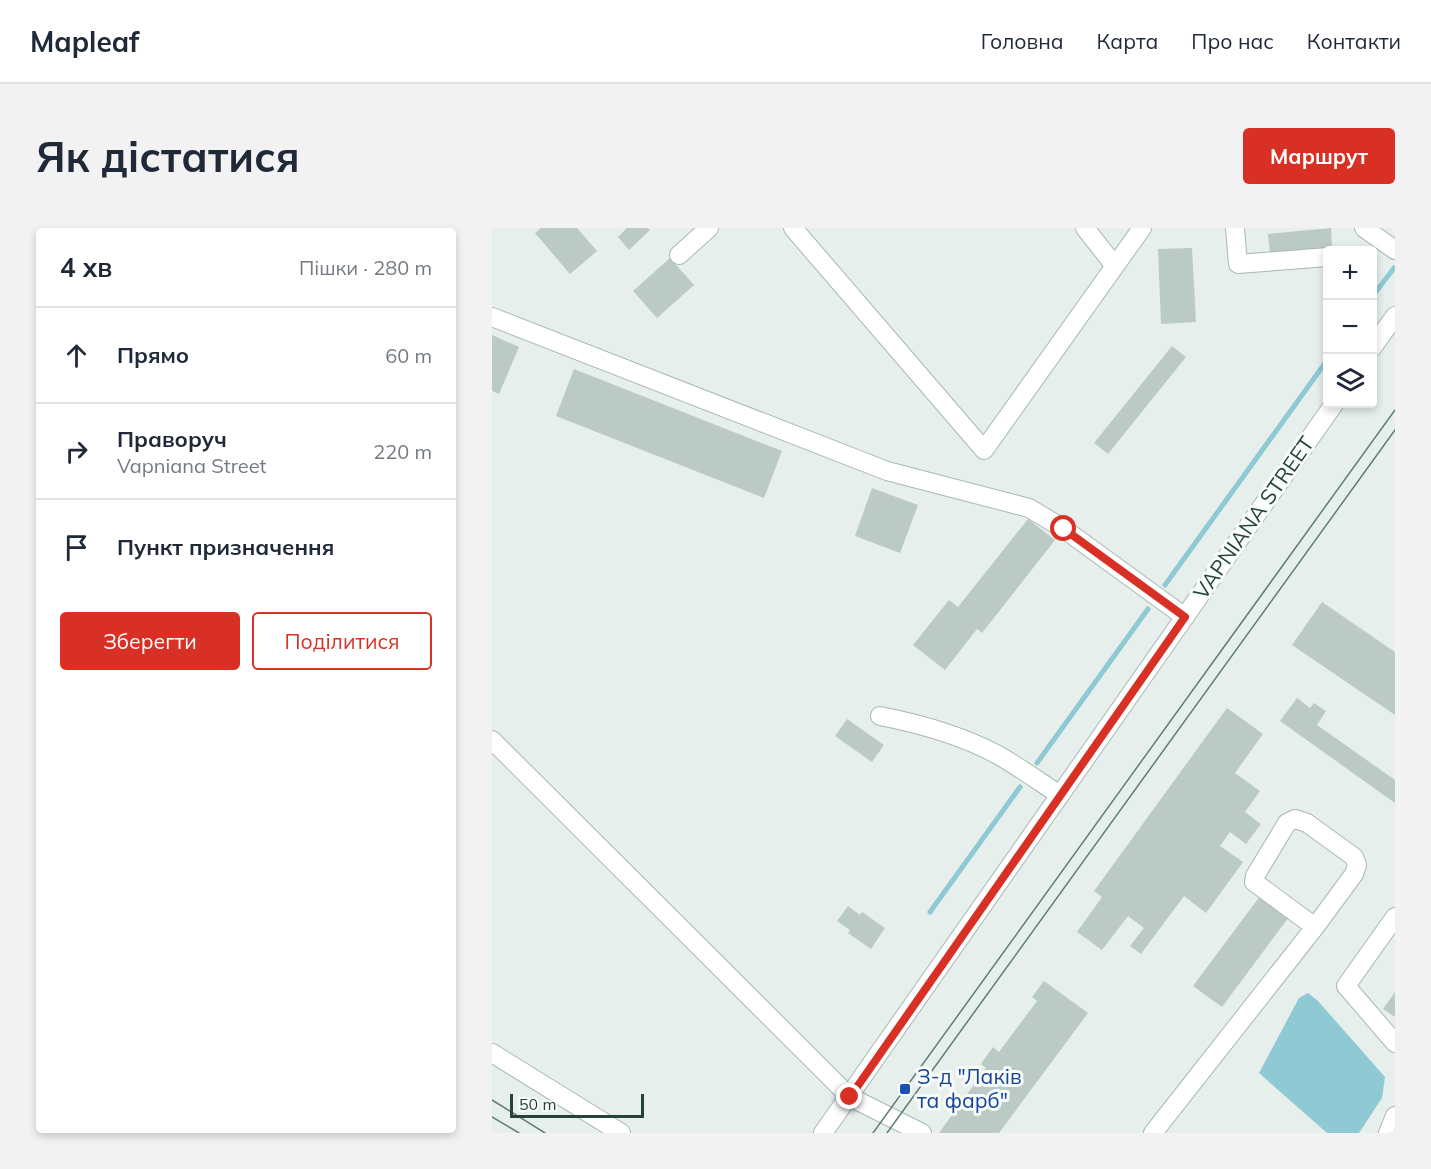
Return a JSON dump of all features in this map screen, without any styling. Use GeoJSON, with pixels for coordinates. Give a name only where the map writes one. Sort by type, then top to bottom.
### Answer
{"type":"FeatureCollection","features":[{"type":"Feature","properties":{"kind":"street"},"geometry":{"type":"LineString","coordinates":[[679,255],[709,228]]}},
{"type":"Feature","properties":{"kind":"street"},"geometry":{"type":"LineString","coordinates":[[793,228],[984,450],[1142,228]]}},
{"type":"Feature","properties":{"kind":"street"},"geometry":{"type":"LineString","coordinates":[[1085,228],[1114,265]]}},
{"type":"Feature","properties":{"kind":"street"},"geometry":{"type":"LineString","coordinates":[[1235,228],[1238,264],[1323,257]]}},
{"type":"Feature","properties":{"kind":"street"},"geometry":{"type":"LineString","coordinates":[[1372,236],[1394,250]]}},
{"type":"Feature","properties":{"kind":"street"},"geometry":{"type":"LineString","coordinates":[[1377,341],[1395,316]]}},
{"type":"Feature","properties":{"kind":"street"},"geometry":{"type":"LineString","coordinates":[[492,317],[887,471],[1029,508],[1064,529],[1185,617]]}},
{"type":"Feature","properties":{"kind":"street","name":"VAPNIANA STREET"},"geometry":{"type":"LineString","coordinates":[[823,1133],[1331,408]]}},
{"type":"Feature","properties":{"kind":"street"},"geometry":{"type":"LineString","coordinates":[[880,716],[920,724],[967,740],[997,755],[1060,795]]}},
{"type":"Feature","properties":{"kind":"street"},"geometry":{"type":"LineString","coordinates":[[492,740],[850,1097],[922,1133]]}},
{"type":"Feature","properties":{"kind":"street"},"geometry":{"type":"LineString","coordinates":[[1153,1133],[1316,927],[1354,874],[1357,865],[1354,857],[1306,823],[1295,819],[1287,823],[1255,876],[1254,882],[1316,927]]}},
{"type":"Feature","properties":{"kind":"street"},"geometry":{"type":"LineString","coordinates":[[1395,917],[1346,986],[1395,1043]]}},
{"type":"Feature","properties":{"kind":"street"},"geometry":{"type":"LineString","coordinates":[[492,1053],[621,1133]]}},
{"type":"Feature","properties":{"kind":"street"},"geometry":{"type":"LineString","coordinates":[[1388,1133],[1395,1116]]}},
{"type":"Feature","properties":{"kind":"water"},"geometry":{"type":"Polygon","coordinates":[[[1308,993],[1318,1001],[1385,1077],[1382,1098],[1359,1133],[1327,1133],[1259,1073],[1299,998],[1308,993]]]}},
{"type":"Feature","properties":{"kind":"building"},"geometry":{"type":"Polygon","coordinates":[[[541,228],[577,228],[597,251],[570,274],[535,233],[541,228]]]}},
{"type":"Feature","properties":{"kind":"building"},"geometry":{"type":"Polygon","coordinates":[[[627,228],[648,228],[650,230],[629,250],[618,237],[627,228]]]}},
{"type":"Feature","properties":{"kind":"building"},"geometry":{"type":"Polygon","coordinates":[[[1331,228],[1332,246],[1270,253],[1268,234],[1331,228]]]}},
{"type":"Feature","properties":{"kind":"building"},"geometry":{"type":"Polygon","coordinates":[[[1192,248],[1196,322],[1161,324],[1158,249],[1192,248]]]}},
{"type":"Feature","properties":{"kind":"building"},"geometry":{"type":"Polygon","coordinates":[[[670,258],[694,285],[657,318],[633,291],[670,258]]]}},
{"type":"Feature","properties":{"kind":"building"},"geometry":{"type":"Polygon","coordinates":[[[492,335],[519,347],[499,394],[492,391],[492,335]]]}},
{"type":"Feature","properties":{"kind":"building"},"geometry":{"type":"Polygon","coordinates":[[[1172,346],[1186,357],[1108,454],[1094,443],[1172,346]]]}},
{"type":"Feature","properties":{"kind":"building"},"geometry":{"type":"Polygon","coordinates":[[[574,369],[782,451],[764,498],[556,416],[574,369]]]}},
{"type":"Feature","properties":{"kind":"building"},"geometry":{"type":"Polygon","coordinates":[[[872,488],[918,505],[900,553],[855,536],[872,488]]]}},
{"type":"Feature","properties":{"kind":"building"},"geometry":{"type":"Polygon","coordinates":[[[1028,519],[1055,540],[982,633],[977,629],[945,670],[913,645],[949,600],[958,607],[1028,519]]]}},
{"type":"Feature","properties":{"kind":"building"},"geometry":{"type":"Polygon","coordinates":[[[1322,602],[1395,652],[1395,715],[1292,645],[1322,602]]]}},
{"type":"Feature","properties":{"kind":"building"},"geometry":{"type":"Polygon","coordinates":[[[1297,698],[1310,708],[1314,703],[1326,711],[1317,725],[1395,780],[1395,803],[1280,721],[1297,698]]]}},
{"type":"Feature","properties":{"kind":"building"},"geometry":{"type":"Polygon","coordinates":[[[1227,708],[1263,734],[1235,773],[1260,791],[1245,812],[1261,824],[1246,844],[1230,832],[1220,846],[1243,862],[1206,913],[1184,896],[1141,954],[1130,946],[1144,928],[1128,916],[1102,950],[1077,932],[1102,897],[1094,891],[1227,708]]]}},
{"type":"Feature","properties":{"kind":"building"},"geometry":{"type":"Polygon","coordinates":[[[847,719],[884,745],[872,762],[835,736],[847,719]]]}},
{"type":"Feature","properties":{"kind":"building"},"geometry":{"type":"Polygon","coordinates":[[[1263,892],[1292,913],[1222,1007],[1193,986],[1263,892]]]}},
{"type":"Feature","properties":{"kind":"building"},"geometry":{"type":"Polygon","coordinates":[[[848,906],[860,915],[862,912],[885,928],[871,949],[848,933],[850,930],[837,921],[848,906]]]}},
{"type":"Feature","properties":{"kind":"building"},"geometry":{"type":"Polygon","coordinates":[[[1044,981],[1088,1013],[999,1133],[939,1133],[986,1068],[981,1064],[993,1047],[999,1052],[1037,1001],[1032,997],[1044,981]]]}},
{"type":"Feature","properties":{"kind":"building"},"geometry":{"type":"Polygon","coordinates":[[[1395,992],[1395,1017],[1383,1009],[1395,992]]]}},
{"type":"Feature","properties":{"kind":"waterway"},"geometry":{"type":"LineString","coordinates":[[1377,290],[1394,268]]}},
{"type":"Feature","properties":{"kind":"waterway"},"geometry":{"type":"LineString","coordinates":[[1165,585],[1323,366]]}},
{"type":"Feature","properties":{"kind":"waterway"},"geometry":{"type":"LineString","coordinates":[[1037,763],[1148,609]]}},
{"type":"Feature","properties":{"kind":"waterway"},"geometry":{"type":"LineString","coordinates":[[930,912],[1020,787]]}},
{"type":"Feature","properties":{"kind":"tram line"},"geometry":{"type":"LineString","coordinates":[[873,1133],[1395,410]]}},
{"type":"Feature","properties":{"kind":"tram line"},"geometry":{"type":"LineString","coordinates":[[887,1133],[1395,430]]}},
{"type":"Feature","properties":{"kind":"tram line"},"geometry":{"type":"LineString","coordinates":[[492,1100],[545,1133]]}},
{"type":"Feature","properties":{"kind":"tram line"},"geometry":{"type":"LineString","coordinates":[[492,1117],[519,1133]]}},
{"type":"Feature","properties":{"kind":"place","name":"З-д \"Лаків та фарб\""},"geometry":{"type":"Point","coordinates":[905,1089]}},
{"type":"Feature","properties":{"kind":"route"},"geometry":{"type":"LineString","coordinates":[[850,1097],[1185,617],[1064,529]]}}]}
